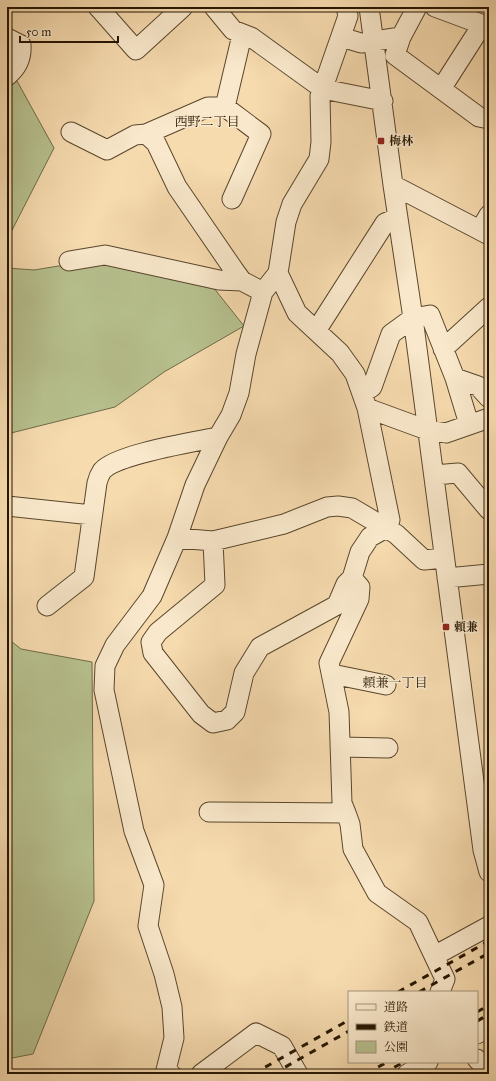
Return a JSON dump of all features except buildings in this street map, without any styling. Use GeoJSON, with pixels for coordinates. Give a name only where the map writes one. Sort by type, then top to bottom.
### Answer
{"type":"FeatureCollection","features":[{"type":"Feature","properties":{"kind":"street"},"geometry":{"type":"LineString","coordinates":[[98,7],[136,50],[183,7]]}},
{"type":"Feature","properties":{"kind":"street"},"geometry":{"type":"LineString","coordinates":[[214,7],[233,30],[250,37],[323,89],[383,101]]}},
{"type":"Feature","properties":{"kind":"street"},"geometry":{"type":"LineString","coordinates":[[170,1074],[166,1070],[174,1038],[172,1007],[164,974],[148,926],[154,884],[134,831],[104,690],[105,666],[115,645],[152,596],[177,538],[195,485],[218,437],[231,416],[239,393],[246,354],[263,292],[278,273],[286,222],[292,204],[319,159],[321,142],[320,96],[348,16],[346,7]]}},
{"type":"Feature","properties":{"kind":"street"},"geometry":{"type":"LineString","coordinates":[[369,7],[413,318],[483,850],[489,872]]}},
{"type":"Feature","properties":{"kind":"street"},"geometry":{"type":"LineString","coordinates":[[417,7],[401,37],[395,55],[479,117],[489,119]]}},
{"type":"Feature","properties":{"kind":"street"},"geometry":{"type":"LineString","coordinates":[[435,7],[479,20],[441,89]]}},
{"type":"Feature","properties":{"kind":"street"},"geometry":{"type":"LineString","coordinates":[[225,107],[242,35]]}},
{"type":"Feature","properties":{"kind":"street"},"geometry":{"type":"LineString","coordinates":[[341,36],[361,44],[401,37]]}},
{"type":"Feature","properties":{"kind":"street"},"geometry":{"type":"LineString","coordinates":[[7,38],[21,45],[22,55],[13,71],[7,76]]}},
{"type":"Feature","properties":{"kind":"street"},"geometry":{"type":"LineString","coordinates":[[70,132],[107,150],[135,135],[146,134],[208,107],[225,107],[261,134],[232,199]]}},
{"type":"Feature","properties":{"kind":"street"},"geometry":{"type":"LineString","coordinates":[[146,134],[156,143],[177,187],[242,281]]}},
{"type":"Feature","properties":{"kind":"street"},"geometry":{"type":"LineString","coordinates":[[393,185],[486,226]]}},
{"type":"Feature","properties":{"kind":"street"},"geometry":{"type":"LineString","coordinates":[[316,331],[385,223],[398,218]]}},
{"type":"Feature","properties":{"kind":"street"},"geometry":{"type":"LineString","coordinates":[[69,261],[105,255],[219,280],[242,281],[263,292]]}},
{"type":"Feature","properties":{"kind":"street"},"geometry":{"type":"LineString","coordinates":[[213,541],[215,585],[158,632],[151,642],[153,653],[200,714],[213,723],[227,720],[235,712],[244,673],[260,647],[337,604],[346,584],[352,578],[360,552],[370,537],[386,528],[390,520],[364,401],[355,374],[340,354],[297,312],[278,273]]}},
{"type":"Feature","properties":{"kind":"street"},"geometry":{"type":"LineString","coordinates":[[444,349],[488,311]]}},
{"type":"Feature","properties":{"kind":"street"},"geometry":{"type":"LineString","coordinates":[[364,401],[372,387],[391,334],[413,318],[430,315],[455,378],[469,424]]}},
{"type":"Feature","properties":{"kind":"street"},"geometry":{"type":"LineString","coordinates":[[455,378],[478,386],[489,398]]}},
{"type":"Feature","properties":{"kind":"street"},"geometry":{"type":"LineString","coordinates":[[364,401],[427,430],[446,433],[489,418]]}},
{"type":"Feature","properties":{"kind":"street"},"geometry":{"type":"LineString","coordinates":[[47,606],[84,578],[97,483],[101,472],[108,466],[126,458],[218,437]]}},
{"type":"Feature","properties":{"kind":"street"},"geometry":{"type":"LineString","coordinates":[[434,475],[458,474],[489,510]]}},
{"type":"Feature","properties":{"kind":"street"},"geometry":{"type":"LineString","coordinates":[[7,506],[92,515]]}},
{"type":"Feature","properties":{"kind":"street"},"geometry":{"type":"LineString","coordinates":[[177,538],[213,541],[284,524],[327,507],[352,508],[396,534],[424,560],[444,558]]}},
{"type":"Feature","properties":{"kind":"street"},"geometry":{"type":"LineString","coordinates":[[447,578],[489,574]]}},
{"type":"Feature","properties":{"kind":"street"},"geometry":{"type":"LineString","coordinates":[[352,578],[360,587],[359,600],[329,663],[339,712],[342,803],[346,813],[353,849],[377,893],[418,922],[445,979],[440,991]]}},
{"type":"Feature","properties":{"kind":"street"},"geometry":{"type":"LineString","coordinates":[[332,674],[386,685]]}},
{"type":"Feature","properties":{"kind":"street"},"geometry":{"type":"LineString","coordinates":[[340,747],[388,748]]}},
{"type":"Feature","properties":{"kind":"street"},"geometry":{"type":"LineString","coordinates":[[209,812],[346,813]]}},
{"type":"Feature","properties":{"kind":"street"},"geometry":{"type":"LineString","coordinates":[[434,956],[489,926]]}},
{"type":"Feature","properties":{"kind":"street"},"geometry":{"type":"LineString","coordinates":[[478,1033],[489,1027]]}},
{"type":"Feature","properties":{"kind":"street"},"geometry":{"type":"LineString","coordinates":[[201,1074],[256,1033],[282,1046],[298,1074]]}},
{"type":"Feature","properties":{"kind":"street"},"geometry":{"type":"LineString","coordinates":[[478,1060],[486,1069],[488,1074]]}},
{"type":"Feature","properties":{"kind":"street"},"geometry":{"type":"LineString","coordinates":[[407,1074],[426,1063]]}},
{"type":"Feature","properties":{"kind":"green space"},"geometry":{"type":"Polygon","coordinates":[[[17,81],[54,148],[7,240],[7,88],[17,81]]]}},
{"type":"Feature","properties":{"kind":"green space"},"geometry":{"type":"Polygon","coordinates":[[[83,262],[150,269],[213,287],[244,326],[164,372],[115,407],[7,434],[7,268],[34,270],[83,262]]]}},
{"type":"Feature","properties":{"kind":"green space"},"geometry":{"type":"Polygon","coordinates":[[[7,638],[21,649],[92,662],[94,901],[33,1054],[7,1059],[7,638]]]}},
{"type":"Feature","properties":{"kind":"railway"},"geometry":{"type":"LineString","coordinates":[[400,991],[489,941]]}},
{"type":"Feature","properties":{"kind":"railway"},"geometry":{"type":"LineString","coordinates":[[421,991],[489,953]]}},
{"type":"Feature","properties":{"kind":"railway"},"geometry":{"type":"LineString","coordinates":[[478,1011],[489,1005]]}},
{"type":"Feature","properties":{"kind":"railway"},"geometry":{"type":"LineString","coordinates":[[478,1020],[489,1014]]}},
{"type":"Feature","properties":{"kind":"railway"},"geometry":{"type":"LineString","coordinates":[[253,1074],[348,1021]]}},
{"type":"Feature","properties":{"kind":"railway"},"geometry":{"type":"LineString","coordinates":[[273,1074],[348,1032]]}},
{"type":"Feature","properties":{"kind":"railway"},"geometry":{"type":"LineString","coordinates":[[366,1074],[385,1063]]}},
{"type":"Feature","properties":{"kind":"railway"},"geometry":{"type":"LineString","coordinates":[[382,1074],[402,1063]]}},
{"type":"Feature","properties":{"kind":"place","name":"梅林"},"geometry":{"type":"Point","coordinates":[381,141]}},
{"type":"Feature","properties":{"kind":"place","name":"頼兼"},"geometry":{"type":"Point","coordinates":[446,627]}},
{"type":"Feature","properties":{"kind":"district","name":"西野二丁目"},"geometry":{"type":"Point","coordinates":[207,122]}},
{"type":"Feature","properties":{"kind":"district","name":"頼兼一丁目"},"geometry":{"type":"Point","coordinates":[395,683]}}]}
